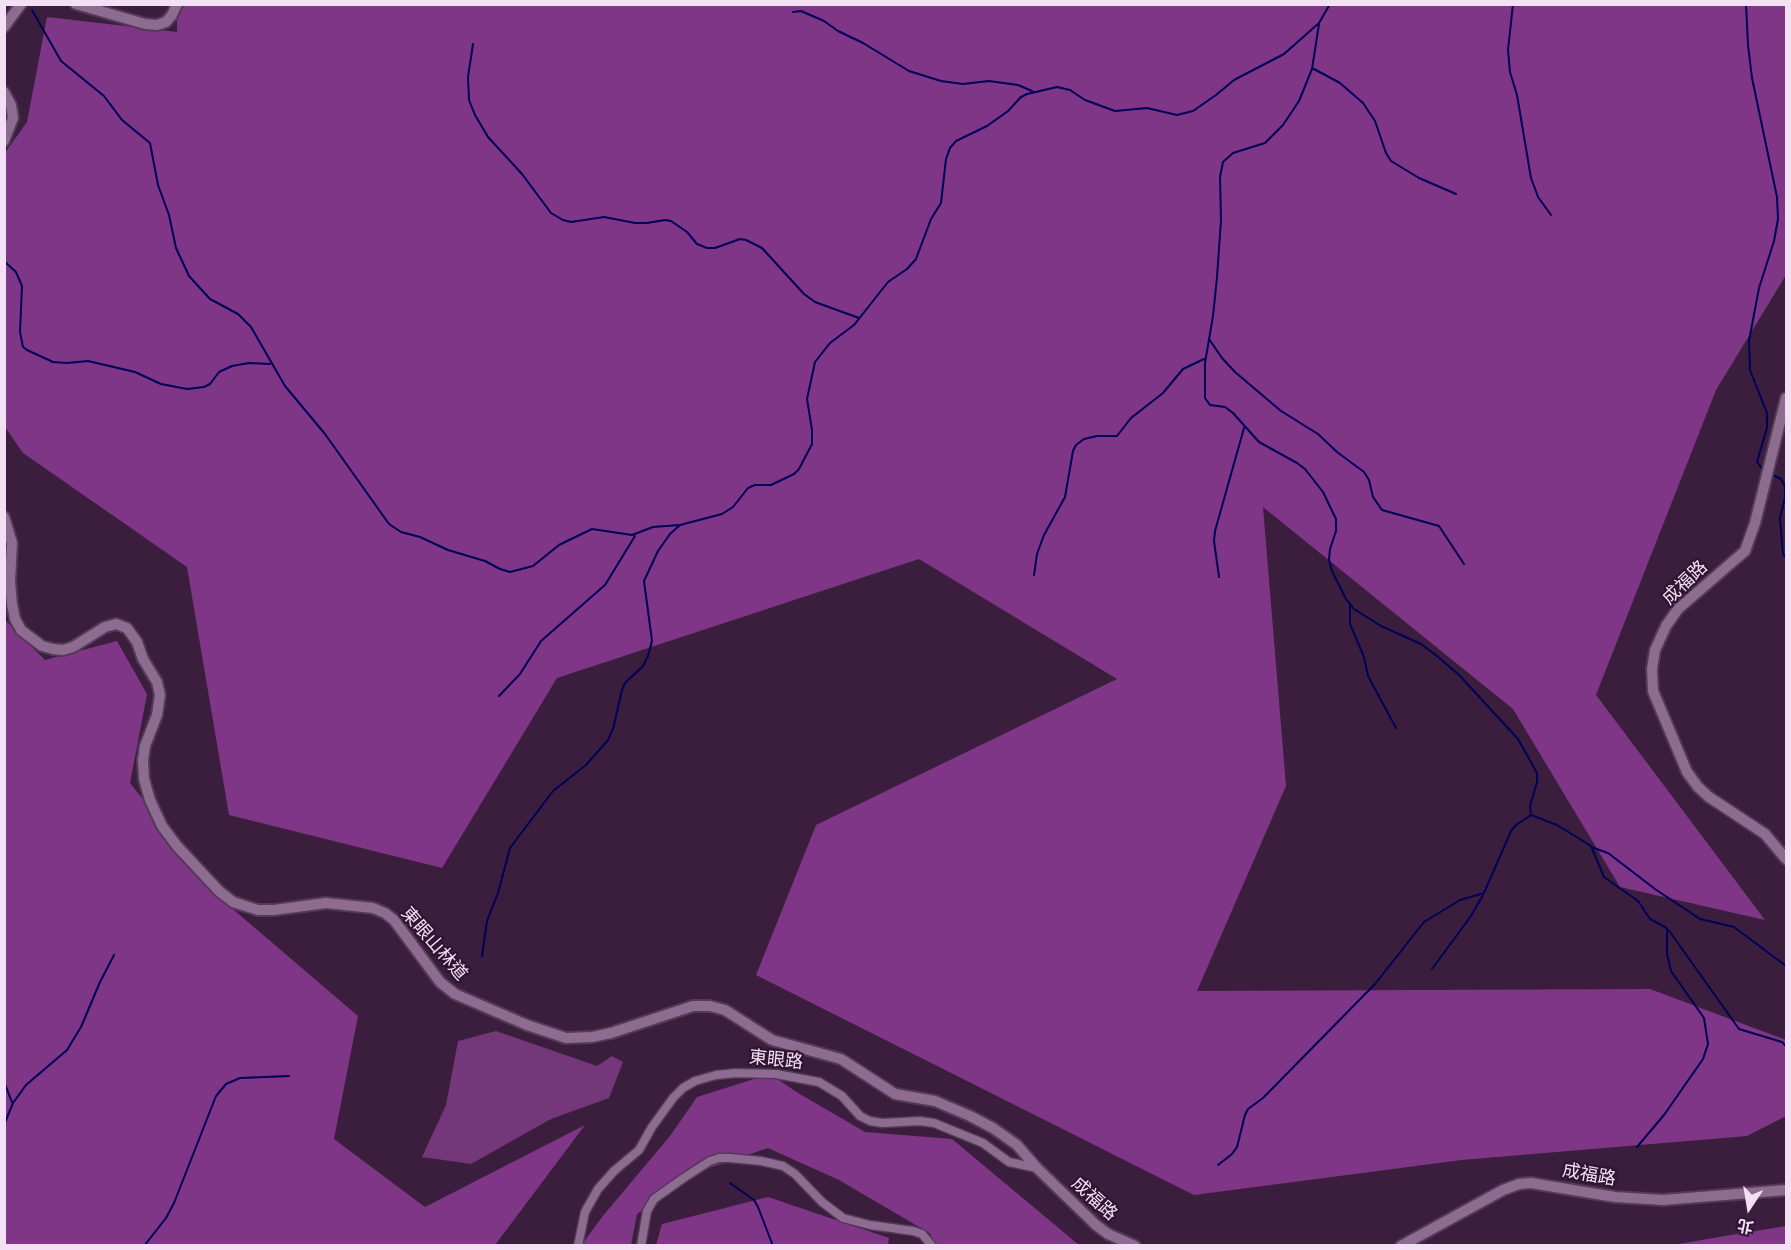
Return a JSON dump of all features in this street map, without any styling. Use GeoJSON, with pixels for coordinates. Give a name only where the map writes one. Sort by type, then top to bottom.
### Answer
{"type":"FeatureCollection","features":[{"type":"Feature","properties":{"kind":"street"},"geometry":{"type":"LineString","coordinates":[[4,27],[21,4]]}},
{"type":"Feature","properties":{"kind":"street"},"geometry":{"type":"LineString","coordinates":[[76,4],[145,24],[157,25],[166,22],[177,4]]}},
{"type":"Feature","properties":{"kind":"street"},"geometry":{"type":"LineString","coordinates":[[4,93],[11,105],[13,118],[4,141]]}},
{"type":"Feature","properties":{"kind":"street","name":"成福路"},"geometry":{"type":"LineString","coordinates":[[1786,398],[1757,514],[1744,551],[1678,609],[1666,626],[1655,650],[1652,669],[1653,691],[1687,772],[1709,797],[1765,834],[1786,859]]}},
{"type":"Feature","properties":{"kind":"street","name":"東眼山林道"},"geometry":{"type":"LineString","coordinates":[[4,517],[12,543],[10,582],[12,604],[15,619],[21,630],[42,646],[63,650],[105,627],[116,624],[127,628],[136,642],[157,682],[160,695],[157,715],[143,760],[144,778],[150,800],[162,826],[177,846],[219,891],[233,902],[258,910],[326,903],[373,908],[394,920],[440,982],[455,994],[527,1025],[566,1038],[592,1038],[693,1006],[710,1006],[725,1010],[772,1040],[841,1059],[895,1094],[935,1101],[970,1116],[1009,1138],[1037,1168]]}},
{"type":"Feature","properties":{"kind":"street","name":"東眼路"},"geometry":{"type":"LineString","coordinates":[[578,1245],[585,1212],[598,1189],[614,1171],[639,1150],[652,1127],[678,1093],[695,1081],[716,1075],[776,1074],[819,1082],[842,1096],[860,1116],[870,1121],[934,1123],[983,1143],[1009,1162],[1037,1168]]}},
{"type":"Feature","properties":{"kind":"street"},"geometry":{"type":"LineString","coordinates":[[641,1245],[647,1211],[654,1199],[710,1161],[730,1158],[783,1166],[795,1174],[822,1202],[843,1218],[870,1225],[913,1231],[922,1234],[932,1245]]}},
{"type":"Feature","properties":{"kind":"street","name":"成福路"},"geometry":{"type":"LineString","coordinates":[[1037,1168],[1096,1225],[1108,1234],[1135,1245]]}},
{"type":"Feature","properties":{"kind":"street","name":"成福路"},"geometry":{"type":"LineString","coordinates":[[1401,1245],[1415,1240],[1503,1190],[1519,1184],[1539,1184],[1615,1197],[1662,1200],[1786,1190]]}},
{"type":"Feature","properties":{"kind":"shaded area"},"geometry":{"type":"Polygon","coordinates":[[[177,5],[1786,5],[1786,275],[1716,390],[1596,695],[1765,920],[1620,887],[1513,709],[1263,507],[1286,786],[1197,991],[1650,989],[1786,1040],[1786,1116],[1747,1136],[1462,1160],[1194,1195],[756,975],[816,825],[1117,679],[919,559],[557,678],[442,868],[229,815],[187,567],[23,453],[5,427],[4,154],[27,122],[47,17],[177,32],[177,5]]]}},
{"type":"Feature","properties":{"kind":"shaded area"},"geometry":{"type":"Polygon","coordinates":[[[4,619],[45,660],[117,641],[147,694],[130,783],[228,905],[358,1016],[334,1139],[425,1207],[585,1125],[495,1245],[5,1245],[4,619]]]}},
{"type":"Feature","properties":{"kind":"shaded area"},"geometry":{"type":"Polygon","coordinates":[[[496,1031],[597,1066],[612,1056],[623,1062],[609,1098],[551,1119],[471,1164],[422,1157],[446,1105],[458,1041],[496,1031]]]}},
{"type":"Feature","properties":{"kind":"shaded area"},"geometry":{"type":"Polygon","coordinates":[[[770,1074],[865,1132],[952,1139],[1079,1245],[930,1245],[931,1234],[839,1180],[768,1148],[697,1172],[637,1214],[631,1245],[581,1246],[602,1217],[670,1136],[697,1097],[770,1074]]]}},
{"type":"Feature","properties":{"kind":"shaded area"},"geometry":{"type":"Polygon","coordinates":[[[768,1197],[889,1238],[888,1245],[656,1245],[662,1224],[768,1197]]]}},
{"type":"Feature","properties":{"kind":"shaded area"},"geometry":{"type":"Polygon","coordinates":[[[1786,1226],[1786,1245],[1673,1245],[1713,1238],[1786,1226]]]}},
{"type":"Feature","properties":{"kind":"waterway"},"geometry":{"type":"LineString","coordinates":[[32,10],[61,61],[104,96],[122,120],[150,143],[158,185],[169,215],[176,248],[189,276],[210,299],[238,314],[251,327],[285,386],[325,434],[389,524],[401,532],[420,537],[448,550],[485,561],[510,572],[533,566],[559,545],[592,529],[632,535],[653,527],[680,525],[722,514],[733,507],[748,488],[755,485],[771,485],[794,474],[812,444],[807,399],[815,362],[830,343],[854,325],[888,282],[907,269],[916,259],[931,219],[941,203],[946,159],[950,148],[956,141],[987,126],[1008,111],[1021,97],[1057,87],[1070,90],[1085,100],[1115,111],[1147,108],[1177,115],[1193,111],[1234,80],[1284,54],[1319,23],[1330,4]]}},
{"type":"Feature","properties":{"kind":"waterway"},"geometry":{"type":"LineString","coordinates":[[1513,4],[1508,50],[1510,72],[1517,95],[1531,178],[1538,197],[1551,215]]}},
{"type":"Feature","properties":{"kind":"waterway"},"geometry":{"type":"LineString","coordinates":[[1746,4],[1752,78],[1777,197],[1778,219],[1774,241],[1759,288],[1749,341],[1750,370],[1767,413],[1767,428],[1757,462],[1763,470]]}},
{"type":"Feature","properties":{"kind":"waterway"},"geometry":{"type":"LineString","coordinates":[[793,12],[801,11],[824,21],[909,71],[941,81],[963,84],[989,81],[1018,85],[1032,91]]}},
{"type":"Feature","properties":{"kind":"waterway"},"geometry":{"type":"LineString","coordinates":[[1319,24],[1312,69],[1299,101],[1283,125],[1265,143],[1233,153],[1223,162],[1220,177],[1221,220],[1217,277],[1205,363],[1205,398],[1210,405],[1225,407],[1233,413],[1259,442],[1305,469],[1323,492],[1336,519],[1336,531],[1329,560],[1346,599],[1354,609],[1381,626],[1421,644],[1437,656],[1459,675],[1518,739],[1537,773],[1537,782],[1530,806],[1531,815],[1557,825],[1591,846],[1604,877],[1638,901],[1650,919],[1670,932],[1739,1029],[1782,1042],[1786,1046]]}},
{"type":"Feature","properties":{"kind":"waterway"},"geometry":{"type":"LineString","coordinates":[[473,44],[468,77],[469,100],[475,115],[488,137],[522,174],[551,213],[571,222],[604,217],[635,223],[671,221],[687,232],[697,244],[707,248],[715,248],[740,239],[746,240],[762,248],[804,294],[815,302],[859,318]]}},
{"type":"Feature","properties":{"kind":"waterway"},"geometry":{"type":"LineString","coordinates":[[1314,69],[1340,83],[1363,103],[1375,121],[1391,161],[1419,178],[1456,194]]}},
{"type":"Feature","properties":{"kind":"waterway"},"geometry":{"type":"LineString","coordinates":[[4,261],[16,272],[22,286],[20,332],[23,347],[53,362],[88,361],[135,372],[161,384],[187,389],[210,384],[219,372],[232,366],[249,363],[270,364]]}},
{"type":"Feature","properties":{"kind":"waterway"},"geometry":{"type":"LineString","coordinates":[[1209,339],[1235,372],[1281,411],[1318,434],[1364,472],[1369,480],[1373,497],[1382,510],[1439,526],[1464,564]]}},
{"type":"Feature","properties":{"kind":"waterway"},"geometry":{"type":"LineString","coordinates":[[1034,575],[1037,554],[1044,535],[1065,497],[1076,445],[1084,439],[1097,436],[1117,436],[1131,418],[1163,393],[1183,369],[1204,359]]}},
{"type":"Feature","properties":{"kind":"waterway"},"geometry":{"type":"LineString","coordinates":[[1219,577],[1214,541],[1215,531],[1244,428]]}},
{"type":"Feature","properties":{"kind":"waterway"},"geometry":{"type":"LineString","coordinates":[[1771,474],[1781,479],[1785,486],[1780,518],[1783,554],[1786,557]]}},
{"type":"Feature","properties":{"kind":"waterway"},"geometry":{"type":"LineString","coordinates":[[482,956],[487,921],[498,893],[510,848],[553,791],[586,765],[608,740],[625,683],[643,666],[648,656],[652,641],[644,581],[658,551],[670,534],[680,525]]}},
{"type":"Feature","properties":{"kind":"waterway"},"geometry":{"type":"LineString","coordinates":[[499,696],[520,674],[541,641],[605,585],[635,536]]}},
{"type":"Feature","properties":{"kind":"waterway"},"geometry":{"type":"LineString","coordinates":[[1350,603],[1350,624],[1364,657],[1368,676],[1396,728]]}},
{"type":"Feature","properties":{"kind":"waterway"},"geometry":{"type":"LineString","coordinates":[[1218,1165],[1237,1147],[1248,1109],[1263,1098],[1375,984],[1424,922],[1460,900],[1484,893],[1511,831],[1531,815]]}},
{"type":"Feature","properties":{"kind":"waterway"},"geometry":{"type":"LineString","coordinates":[[1591,847],[1608,853],[1655,889],[1700,919],[1734,927],[1786,966]]}},
{"type":"Feature","properties":{"kind":"waterway"},"geometry":{"type":"LineString","coordinates":[[1432,969],[1471,916],[1483,895]]}},
{"type":"Feature","properties":{"kind":"waterway"},"geometry":{"type":"LineString","coordinates":[[1637,1147],[1664,1115],[1703,1059],[1708,1044],[1704,1018],[1671,971],[1667,954],[1667,930]]}},
{"type":"Feature","properties":{"kind":"waterway"},"geometry":{"type":"LineString","coordinates":[[4,1125],[13,1103],[26,1085],[67,1050],[81,1027],[114,955]]}},
{"type":"Feature","properties":{"kind":"waterway"},"geometry":{"type":"LineString","coordinates":[[144,1246],[166,1218],[174,1203],[216,1096],[226,1084],[240,1078],[289,1076]]}},
{"type":"Feature","properties":{"kind":"waterway"},"geometry":{"type":"LineString","coordinates":[[4,1082],[12,1102]]}},
{"type":"Feature","properties":{"kind":"waterway"},"geometry":{"type":"LineString","coordinates":[[730,1183],[754,1200],[773,1246]]}}]}
